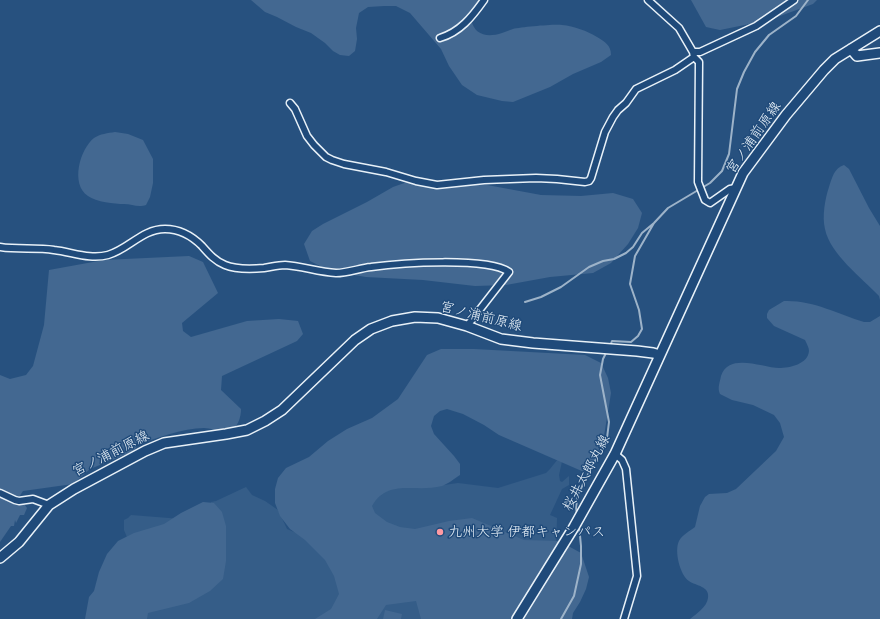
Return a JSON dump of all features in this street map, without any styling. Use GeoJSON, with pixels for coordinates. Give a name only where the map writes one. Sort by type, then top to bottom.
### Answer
{"type":"FeatureCollection","features":[{"type":"Feature","properties":{"kind":"main road"},"geometry":{"type":"LineString","coordinates":[[880,32],[851,49],[857,56],[880,53]]}},
{"type":"Feature","properties":{"kind":"main road","name":"宮ノ浦前原線"},"geometry":{"type":"LineString","coordinates":[[0,558],[18,542],[49,505],[74,489],[145,451],[164,444],[247,430],[265,421],[282,410],[355,340],[371,329],[392,321],[415,317],[438,318],[467,326],[501,339],[653,353],[660,355],[704,262],[743,172],[786,115],[824,70],[835,59],[851,49]]}},
{"type":"Feature","properties":{"kind":"main road","name":"桜井太郎丸線"},"geometry":{"type":"LineString","coordinates":[[517,619],[574,527],[615,454],[660,355]]}},
{"type":"Feature","properties":{"kind":"street"},"geometry":{"type":"LineString","coordinates":[[440,38],[450,35],[460,28],[484,0]]}},
{"type":"Feature","properties":{"kind":"street"},"geometry":{"type":"LineString","coordinates":[[648,0],[679,28],[699,62],[698,182],[705,200],[710,203],[730,189],[736,188]]}},
{"type":"Feature","properties":{"kind":"street"},"geometry":{"type":"LineString","coordinates":[[290,103],[296,109],[307,136],[314,146],[326,157],[344,164],[386,172],[416,181],[437,185],[484,180],[536,178],[585,182],[589,181],[591,178],[605,132],[613,116],[626,103],[636,89],[675,70],[694,55],[756,26],[794,0]]}},
{"type":"Feature","properties":{"kind":"street"},"geometry":{"type":"LineString","coordinates":[[0,247],[13,249],[54,250],[75,255],[101,256],[109,255],[120,250],[152,230],[172,229],[186,234],[202,246],[216,261],[235,268],[254,269],[284,265],[300,266],[336,273],[371,267],[402,264],[460,263],[499,266],[509,272],[467,326]]}},
{"type":"Feature","properties":{"kind":"street"},"geometry":{"type":"LineString","coordinates":[[615,454],[622,460],[626,469],[637,576],[624,619]]}},
{"type":"Feature","properties":{"kind":"street"},"geometry":{"type":"LineString","coordinates":[[0,493],[19,501],[33,500],[49,505]]}},
{"type":"Feature","properties":{"kind":"shaded area"},"geometry":{"type":"Polygon","coordinates":[[[251,0],[485,0],[471,19],[475,29],[482,34],[491,35],[503,33],[513,29],[530,27],[552,25],[567,26],[585,31],[603,41],[609,46],[611,55],[601,62],[573,74],[550,87],[513,102],[502,101],[477,95],[462,85],[449,66],[441,49],[410,13],[396,6],[368,7],[359,13],[356,28],[357,39],[355,51],[349,56],[340,55],[333,51],[311,33],[265,12],[251,0]]]}},
{"type":"Feature","properties":{"kind":"shaded area"},"geometry":{"type":"Polygon","coordinates":[[[691,0],[817,0],[813,4],[769,20],[720,30],[706,27],[691,0]]]}},
{"type":"Feature","properties":{"kind":"shaded area"},"geometry":{"type":"Polygon","coordinates":[[[115,132],[128,134],[143,140],[153,159],[153,183],[150,197],[146,205],[138,206],[96,200],[88,196],[83,191],[79,183],[78,175],[81,158],[89,143],[94,138],[115,132]]]}},
{"type":"Feature","properties":{"kind":"shaded area"},"geometry":{"type":"Polygon","coordinates":[[[844,165],[849,169],[880,226],[880,300],[879,296],[848,265],[833,247],[825,229],[825,202],[831,180],[838,168],[844,165]]]}},
{"type":"Feature","properties":{"kind":"shaded area"},"geometry":{"type":"Polygon","coordinates":[[[413,180],[487,185],[541,195],[581,196],[613,193],[633,199],[642,213],[638,228],[628,244],[611,263],[593,273],[550,277],[506,285],[475,286],[423,280],[366,277],[330,271],[310,261],[304,244],[312,231],[393,187],[413,180]]]}},
{"type":"Feature","properties":{"kind":"shaded area"},"geometry":{"type":"Polygon","coordinates":[[[189,256],[203,262],[218,293],[182,323],[183,331],[191,337],[247,321],[279,319],[298,321],[303,334],[297,341],[222,376],[221,390],[241,409],[237,425],[234,428],[228,431],[222,431],[207,428],[196,428],[171,434],[138,444],[134,451],[90,469],[73,484],[23,491],[19,497],[27,508],[24,515],[20,515],[16,523],[15,520],[14,526],[11,526],[0,542],[0,375],[10,379],[26,375],[33,366],[44,325],[49,270],[104,260],[189,256]]]}},
{"type":"Feature","properties":{"kind":"shaded area"},"geometry":{"type":"Polygon","coordinates":[[[784,301],[795,301],[815,305],[864,322],[870,322],[880,316],[880,619],[690,619],[706,604],[708,594],[705,589],[689,581],[683,574],[677,551],[680,539],[695,527],[700,506],[705,497],[709,494],[727,493],[736,489],[776,451],[784,437],[780,423],[774,415],[753,405],[732,400],[720,394],[719,387],[721,376],[725,369],[731,365],[739,363],[783,368],[798,364],[805,359],[809,351],[805,340],[774,326],[767,318],[769,310],[784,301]]]}},
{"type":"Feature","properties":{"kind":"shaded area"},"geometry":{"type":"Polygon","coordinates":[[[441,349],[474,349],[585,355],[601,363],[608,378],[611,393],[603,442],[596,460],[591,467],[584,472],[499,435],[463,414],[447,409],[440,411],[434,416],[431,426],[434,434],[460,464],[460,475],[442,486],[432,488],[394,489],[378,497],[372,506],[375,513],[387,522],[400,527],[415,529],[449,521],[472,518],[524,540],[559,541],[581,553],[589,577],[586,589],[573,613],[572,619],[421,619],[416,601],[386,605],[377,619],[315,619],[331,609],[339,594],[334,576],[325,560],[305,540],[290,529],[280,516],[275,503],[275,489],[278,478],[286,468],[309,457],[328,441],[347,429],[372,418],[398,399],[427,355],[441,349]]]}},
{"type":"Feature","properties":{"kind":"shaded area","name":"九州大学 伊都キャンパス"},"geometry":{"type":"Polygon","coordinates":[[[563,457],[559,475],[560,481],[562,482],[569,476],[569,485],[562,489],[550,515],[557,518],[556,546],[494,619],[119,619],[129,542],[124,530],[124,520],[131,515],[181,519],[211,506],[211,502],[246,487],[252,495],[265,501],[278,510],[287,529],[318,542],[335,493],[433,481],[444,485],[458,483],[498,488],[546,473],[558,459],[563,457]]]}},
{"type":"Feature","properties":{"kind":"shaded area"},"geometry":{"type":"Polygon","coordinates":[[[203,502],[214,503],[222,512],[226,526],[226,561],[223,579],[210,591],[189,603],[148,613],[147,619],[85,619],[89,597],[94,591],[99,572],[107,554],[118,541],[134,533],[164,524],[181,513],[203,502]]]}},
{"type":"Feature","properties":{"kind":"shaded area"},"geometry":{"type":"Polygon","coordinates":[[[385,610],[402,614],[401,619],[383,619],[385,610]]]}},
{"type":"Feature","properties":{"kind":"waterway"},"geometry":{"type":"LineString","coordinates":[[525,302],[541,297],[561,287],[589,267],[603,261],[614,259],[626,253],[633,247],[642,233],[668,208],[710,183],[722,171],[729,154],[737,89],[744,72],[755,52],[769,35],[796,16],[808,0]]}},
{"type":"Feature","properties":{"kind":"waterway"},"geometry":{"type":"LineString","coordinates":[[610,346],[612,341],[631,342],[638,336],[642,329],[639,310],[630,284],[635,256],[654,223]]}},
{"type":"Feature","properties":{"kind":"waterway"},"geometry":{"type":"LineString","coordinates":[[577,515],[576,507],[578,494],[607,438],[609,422],[600,375],[603,359],[607,351]]}},
{"type":"Feature","properties":{"kind":"waterway"},"geometry":{"type":"LineString","coordinates":[[561,619],[574,596],[581,564],[579,525]]}},
{"type":"Feature","properties":{"kind":"place","name":"九州大学 伊都キャンパス"},"geometry":{"type":"Point","coordinates":[440,532]}}]}
